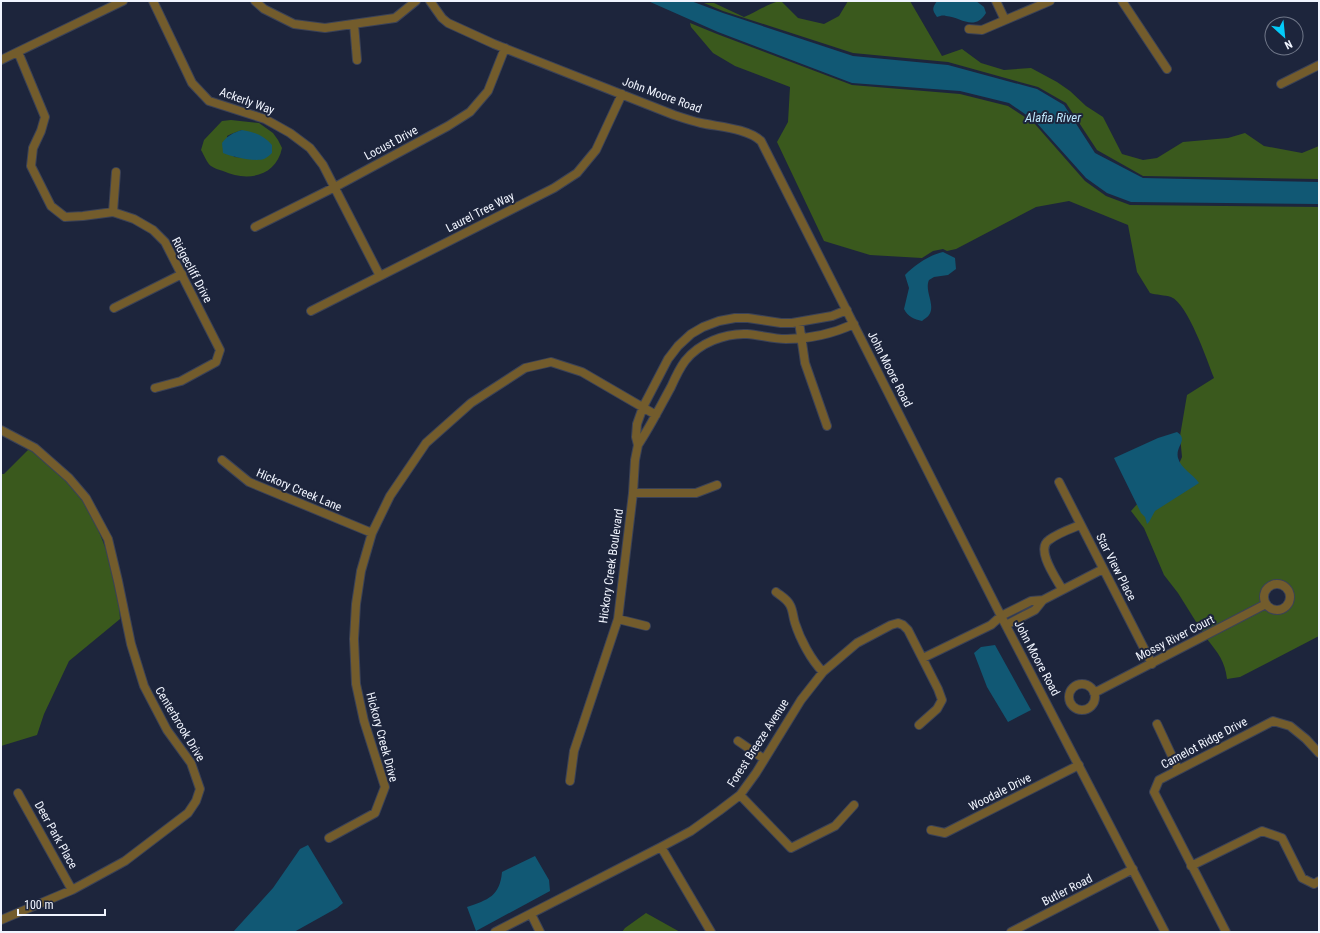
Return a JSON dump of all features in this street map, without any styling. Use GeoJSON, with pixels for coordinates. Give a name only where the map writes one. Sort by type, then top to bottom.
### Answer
{"type":"FeatureCollection","features":[{"type":"Feature","properties":{"kind":"street"},"geometry":{"type":"LineString","coordinates":[[1,60],[123,1]]}},
{"type":"Feature","properties":{"kind":"street","name":"Ackerly Way"},"geometry":{"type":"LineString","coordinates":[[153,1],[192,83],[209,101],[265,119],[290,132],[310,148],[323,165],[380,276]]}},
{"type":"Feature","properties":{"kind":"street"},"geometry":{"type":"LineString","coordinates":[[255,1],[264,9],[294,24],[325,28],[395,18],[416,1]]}},
{"type":"Feature","properties":{"kind":"street","name":"John Moore Road"},"geometry":{"type":"LineString","coordinates":[[430,1],[442,18],[448,23],[505,48],[682,118],[744,132],[757,137],[764,147],[1001,616],[1166,932]]}},
{"type":"Feature","properties":{"kind":"street"},"geometry":{"type":"LineString","coordinates":[[996,1],[1005,20]]}},
{"type":"Feature","properties":{"kind":"street"},"geometry":{"type":"LineString","coordinates":[[969,29],[982,30],[1050,1]]}},
{"type":"Feature","properties":{"kind":"street"},"geometry":{"type":"LineString","coordinates":[[1122,1],[1167,68]]}},
{"type":"Feature","properties":{"kind":"street"},"geometry":{"type":"LineString","coordinates":[[354,24],[357,60]]}},
{"type":"Feature","properties":{"kind":"street","name":"Locust Drive"},"geometry":{"type":"LineString","coordinates":[[255,226],[335,187],[448,126],[470,112],[488,91],[505,48]]}},
{"type":"Feature","properties":{"kind":"street","name":"Ridgecliff Drive"},"geometry":{"type":"LineString","coordinates":[[18,52],[44,117],[41,131],[33,148],[31,166],[51,206],[65,217],[113,212],[134,219],[153,230],[165,242],[220,350],[216,362],[181,381],[155,388]]}},
{"type":"Feature","properties":{"kind":"street"},"geometry":{"type":"LineString","coordinates":[[1281,84],[1319,65]]}},
{"type":"Feature","properties":{"kind":"street","name":"Laurel Tree Way"},"geometry":{"type":"LineString","coordinates":[[310,311],[554,188],[577,173],[596,150],[622,94]]}},
{"type":"Feature","properties":{"kind":"street"},"geometry":{"type":"LineString","coordinates":[[113,212],[116,172]]}},
{"type":"Feature","properties":{"kind":"street"},"geometry":{"type":"LineString","coordinates":[[114,308],[182,274]]}},
{"type":"Feature","properties":{"kind":"street","name":"Hickory Creek Boulevard"},"geometry":{"type":"LineString","coordinates":[[570,781],[574,751],[618,619],[634,493],[635,460],[638,445],[636,431],[637,424],[643,407],[672,352],[696,330],[719,321],[735,318],[748,318],[780,323],[799,322],[832,316],[847,310]]}},
{"type":"Feature","properties":{"kind":"street"},"geometry":{"type":"LineString","coordinates":[[799,322],[805,363],[827,426]]}},
{"type":"Feature","properties":{"kind":"street","name":"Hickory Creek Boulevard"},"geometry":{"type":"LineString","coordinates":[[638,445],[685,361],[697,350],[708,343],[735,334],[753,334],[786,339],[802,339],[830,333],[854,324]]}},
{"type":"Feature","properties":{"kind":"street","name":"Hickory Creek Drive"},"geometry":{"type":"LineString","coordinates":[[329,838],[375,813],[385,787],[364,721],[356,684],[354,639],[356,604],[361,571],[372,533],[390,496],[426,443],[471,403],[525,368],[551,362],[582,372],[656,415]]}},
{"type":"Feature","properties":{"kind":"street","name":"Centerbrook Drive"},"geometry":{"type":"LineString","coordinates":[[1,430],[35,448],[69,478],[86,498],[108,539],[131,644],[144,686],[167,730],[191,763],[200,789],[196,801],[188,813],[125,861],[72,890],[1,920]]}},
{"type":"Feature","properties":{"kind":"street","name":"Hickory Creek Lane"},"geometry":{"type":"LineString","coordinates":[[222,460],[249,482],[372,533]]}},
{"type":"Feature","properties":{"kind":"street","name":"Star View Place"},"geometry":{"type":"LineString","coordinates":[[1059,482],[1152,664]]}},
{"type":"Feature","properties":{"kind":"street"},"geometry":{"type":"LineString","coordinates":[[634,493],[696,493],[717,485]]}},
{"type":"Feature","properties":{"kind":"street"},"geometry":{"type":"LineString","coordinates":[[1062,589],[1046,558],[1044,547],[1049,540],[1080,524]]}},
{"type":"Feature","properties":{"kind":"street"},"geometry":{"type":"LineString","coordinates":[[1006,625],[1035,610],[1043,600],[1062,589],[1103,569]]}},
{"type":"Feature","properties":{"kind":"street"},"geometry":{"type":"LineString","coordinates":[[776,592],[787,601],[791,607],[795,623],[804,643],[815,664],[823,672]]}},
{"type":"Feature","properties":{"kind":"street"},"geometry":{"type":"LineString","coordinates":[[923,658],[992,624],[1001,616],[1031,601],[1043,600]]}},
{"type":"Feature","properties":{"kind":"street","name":"Mossy River Court"},"geometry":{"type":"LineString","coordinates":[[1094,693],[1266,604]]}},
{"type":"Feature","properties":{"kind":"street"},"geometry":{"type":"LineString","coordinates":[[1023,605],[1028,614]]}},
{"type":"Feature","properties":{"kind":"street"},"geometry":{"type":"LineString","coordinates":[[618,619],[646,626]]}},
{"type":"Feature","properties":{"kind":"street","name":"Forest Breeze Avenue"},"geometry":{"type":"LineString","coordinates":[[495,932],[661,847],[691,830],[740,795],[800,700],[823,672],[857,643],[891,625],[898,623],[903,625],[908,630],[923,658],[942,700],[937,709],[919,725]]}},
{"type":"Feature","properties":{"kind":"street","name":"Camelot Ridge Drive"},"geometry":{"type":"LineString","coordinates":[[1226,932],[1154,792],[1159,780],[1273,721],[1290,726],[1306,739],[1319,753]]}},
{"type":"Feature","properties":{"kind":"street"},"geometry":{"type":"LineString","coordinates":[[1157,724],[1178,769]]}},
{"type":"Feature","properties":{"kind":"street"},"geometry":{"type":"LineString","coordinates":[[738,741],[764,759]]}},
{"type":"Feature","properties":{"kind":"street","name":"Woodale Drive"},"geometry":{"type":"LineString","coordinates":[[930,830],[945,833],[1079,765]]}},
{"type":"Feature","properties":{"kind":"street","name":"Deer Park Place"},"geometry":{"type":"LineString","coordinates":[[18,793],[72,890]]}},
{"type":"Feature","properties":{"kind":"street"},"geometry":{"type":"LineString","coordinates":[[740,795],[791,848],[835,826],[854,805]]}},
{"type":"Feature","properties":{"kind":"street"},"geometry":{"type":"LineString","coordinates":[[1191,866],[1262,831],[1282,838],[1302,878],[1314,884],[1319,881]]}},
{"type":"Feature","properties":{"kind":"street"},"geometry":{"type":"LineString","coordinates":[[661,847],[711,932]]}},
{"type":"Feature","properties":{"kind":"street","name":"Butler Road"},"geometry":{"type":"LineString","coordinates":[[1011,932],[1133,869]]}},
{"type":"Feature","properties":{"kind":"street"},"geometry":{"type":"LineString","coordinates":[[531,914],[540,932]]}},
{"type":"Feature","properties":{"kind":"green space"},"geometry":{"type":"Polygon","coordinates":[[[781,1],[798,18],[824,24],[839,16],[848,1],[910,1],[942,56],[962,49],[981,63],[1004,70],[1031,68],[1057,82],[1070,91],[1086,106],[1103,117],[1122,154],[1143,160],[1157,158],[1183,142],[1228,138],[1245,133],[1264,146],[1302,153],[1319,146],[1319,179],[1143,176],[1097,150],[1066,103],[1038,87],[948,62],[853,53],[723,11],[704,3],[714,3],[744,17],[781,1]]]}},
{"type":"Feature","properties":{"kind":"green space"},"geometry":{"type":"Polygon","coordinates":[[[690,23],[852,85],[960,94],[1008,106],[1034,123],[1085,181],[1106,196],[1130,205],[1319,207],[1319,636],[1240,677],[1227,679],[1223,662],[1207,639],[1266,608],[1272,612],[1278,613],[1284,611],[1292,602],[1293,596],[1291,590],[1282,582],[1271,582],[1262,592],[1262,603],[1203,633],[1178,593],[1164,575],[1144,528],[1131,511],[1154,485],[1175,473],[1182,457],[1180,436],[1187,395],[1214,378],[1202,346],[1184,310],[1171,297],[1150,293],[1137,272],[1128,225],[1069,201],[1036,207],[956,249],[947,251],[943,249],[933,251],[922,258],[870,255],[824,241],[777,142],[788,122],[790,87],[735,66],[713,53],[691,27],[690,23]]]}},
{"type":"Feature","properties":{"kind":"green space"},"geometry":{"type":"Polygon","coordinates":[[[231,120],[259,123],[273,133],[282,148],[279,158],[274,165],[267,171],[251,176],[232,174],[211,166],[201,150],[204,140],[222,121],[231,120]],[[242,130],[227,136],[234,157],[264,159],[242,130]]]}},
{"type":"Feature","properties":{"kind":"green space"},"geometry":{"type":"Polygon","coordinates":[[[29,449],[55,469],[70,483],[92,517],[100,533],[112,568],[119,602],[120,619],[69,661],[44,714],[37,735],[1,746],[1,474],[4,474],[29,449]]]}},
{"type":"Feature","properties":{"kind":"green space"},"geometry":{"type":"Polygon","coordinates":[[[646,913],[680,932],[622,932],[625,928],[646,913]]]}},
{"type":"Feature","properties":{"kind":"water","name":"Alafia River"},"geometry":{"type":"Polygon","coordinates":[[[648,1],[691,1],[853,56],[948,65],[1037,89],[1064,105],[1095,153],[1143,178],[1319,182],[1319,204],[1131,202],[1107,193],[1086,178],[1035,121],[1009,103],[960,91],[852,83],[718,32],[648,1]]]}},
{"type":"Feature","properties":{"kind":"water"},"geometry":{"type":"Polygon","coordinates":[[[937,1],[976,1],[984,7],[986,13],[977,22],[972,23],[952,17],[937,17],[933,9],[937,1]]]}},
{"type":"Feature","properties":{"kind":"water"},"geometry":{"type":"Polygon","coordinates":[[[242,130],[255,133],[266,139],[272,145],[272,153],[264,159],[255,160],[223,153],[222,143],[224,140],[242,130]]]}},
{"type":"Feature","properties":{"kind":"water"},"geometry":{"type":"Polygon","coordinates":[[[943,252],[955,258],[956,269],[948,275],[934,277],[929,280],[928,289],[931,302],[931,311],[928,316],[922,321],[909,316],[904,309],[909,288],[905,275],[922,261],[943,252]]]}},
{"type":"Feature","properties":{"kind":"water"},"geometry":{"type":"Polygon","coordinates":[[[1177,432],[1182,438],[1178,450],[1178,458],[1184,468],[1199,483],[1155,511],[1147,524],[1145,517],[1141,513],[1114,458],[1158,438],[1177,432]]]}},
{"type":"Feature","properties":{"kind":"water"},"geometry":{"type":"Polygon","coordinates":[[[995,645],[1031,710],[1008,722],[987,687],[974,653],[981,647],[995,645]]]}},
{"type":"Feature","properties":{"kind":"water"},"geometry":{"type":"Polygon","coordinates":[[[308,845],[343,903],[337,908],[294,932],[233,932],[273,888],[300,849],[308,845]]]}},
{"type":"Feature","properties":{"kind":"water"},"geometry":{"type":"Polygon","coordinates":[[[535,856],[549,880],[550,891],[476,931],[467,907],[487,899],[496,892],[499,887],[502,872],[535,856]]]}}]}
